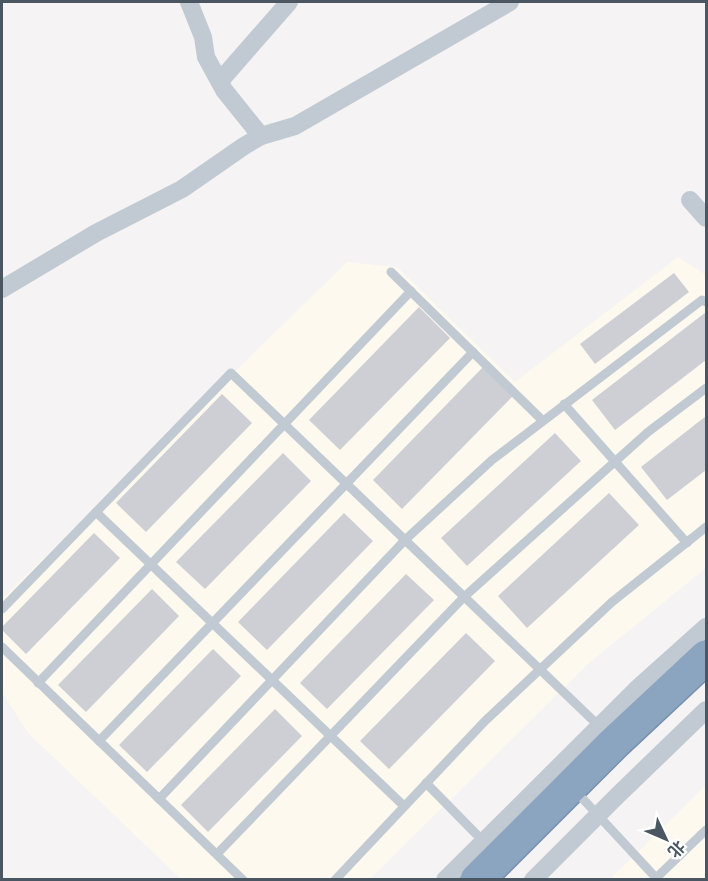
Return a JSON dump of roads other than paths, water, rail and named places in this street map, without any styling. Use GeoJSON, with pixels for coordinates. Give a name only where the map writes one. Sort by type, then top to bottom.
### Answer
{"type":"FeatureCollection","features":[{"type":"Feature","properties":{"kind":"highway"},"geometry":{"type":"LineString","coordinates":[[477,879],[607,734],[706,657]]}},
{"type":"Feature","properties":{"kind":"highway"},"geometry":{"type":"LineString","coordinates":[[503,879],[590,807],[667,716],[706,681]]}},
{"type":"Feature","properties":{"kind":"street"},"geometry":{"type":"LineString","coordinates":[[189,2],[203,37],[206,57],[224,90],[261,136]]}},
{"type":"Feature","properties":{"kind":"street"},"geometry":{"type":"LineString","coordinates":[[220,81],[289,2]]}},
{"type":"Feature","properties":{"kind":"street"},"geometry":{"type":"LineString","coordinates":[[2,289],[96,233],[182,189],[261,136],[295,126],[510,2]]}},
{"type":"Feature","properties":{"kind":"street"},"geometry":{"type":"LineString","coordinates":[[690,200],[706,218]]}},
{"type":"Feature","properties":{"kind":"street"},"geometry":{"type":"LineString","coordinates":[[445,879],[483,841],[607,734],[639,687],[706,627]]}},
{"type":"Feature","properties":{"kind":"street"},"geometry":{"type":"LineString","coordinates":[[533,879],[590,807],[706,710]]}},
{"type":"Feature","properties":{"kind":"lane"},"geometry":{"type":"LineString","coordinates":[[391,272],[542,420]]}},
{"type":"Feature","properties":{"kind":"lane"},"geometry":{"type":"LineString","coordinates":[[38,683],[411,291]]}},
{"type":"Feature","properties":{"kind":"lane"},"geometry":{"type":"LineString","coordinates":[[159,799],[405,540],[492,459],[702,300],[706,302]]}},
{"type":"Feature","properties":{"kind":"lane"},"geometry":{"type":"LineString","coordinates":[[99,741],[473,352]]}},
{"type":"Feature","properties":{"kind":"lane"},"geometry":{"type":"LineString","coordinates":[[2,609],[231,373],[607,734]]}},
{"type":"Feature","properties":{"kind":"lane"},"geometry":{"type":"LineString","coordinates":[[217,854],[464,597],[648,432],[706,388]]}},
{"type":"Feature","properties":{"kind":"lane"},"geometry":{"type":"LineString","coordinates":[[564,404],[687,543]]}},
{"type":"Feature","properties":{"kind":"lane"},"geometry":{"type":"LineString","coordinates":[[96,512],[404,806]]}},
{"type":"Feature","properties":{"kind":"lane"},"geometry":{"type":"LineString","coordinates":[[335,879],[484,722],[612,602],[706,527]]}},
{"type":"Feature","properties":{"kind":"lane"},"geometry":{"type":"LineString","coordinates":[[2,647],[243,879]]}},
{"type":"Feature","properties":{"kind":"lane"},"geometry":{"type":"LineString","coordinates":[[426,783],[483,841]]}},
{"type":"Feature","properties":{"kind":"lane"},"geometry":{"type":"LineString","coordinates":[[590,807],[656,879],[706,830]]}}]}
